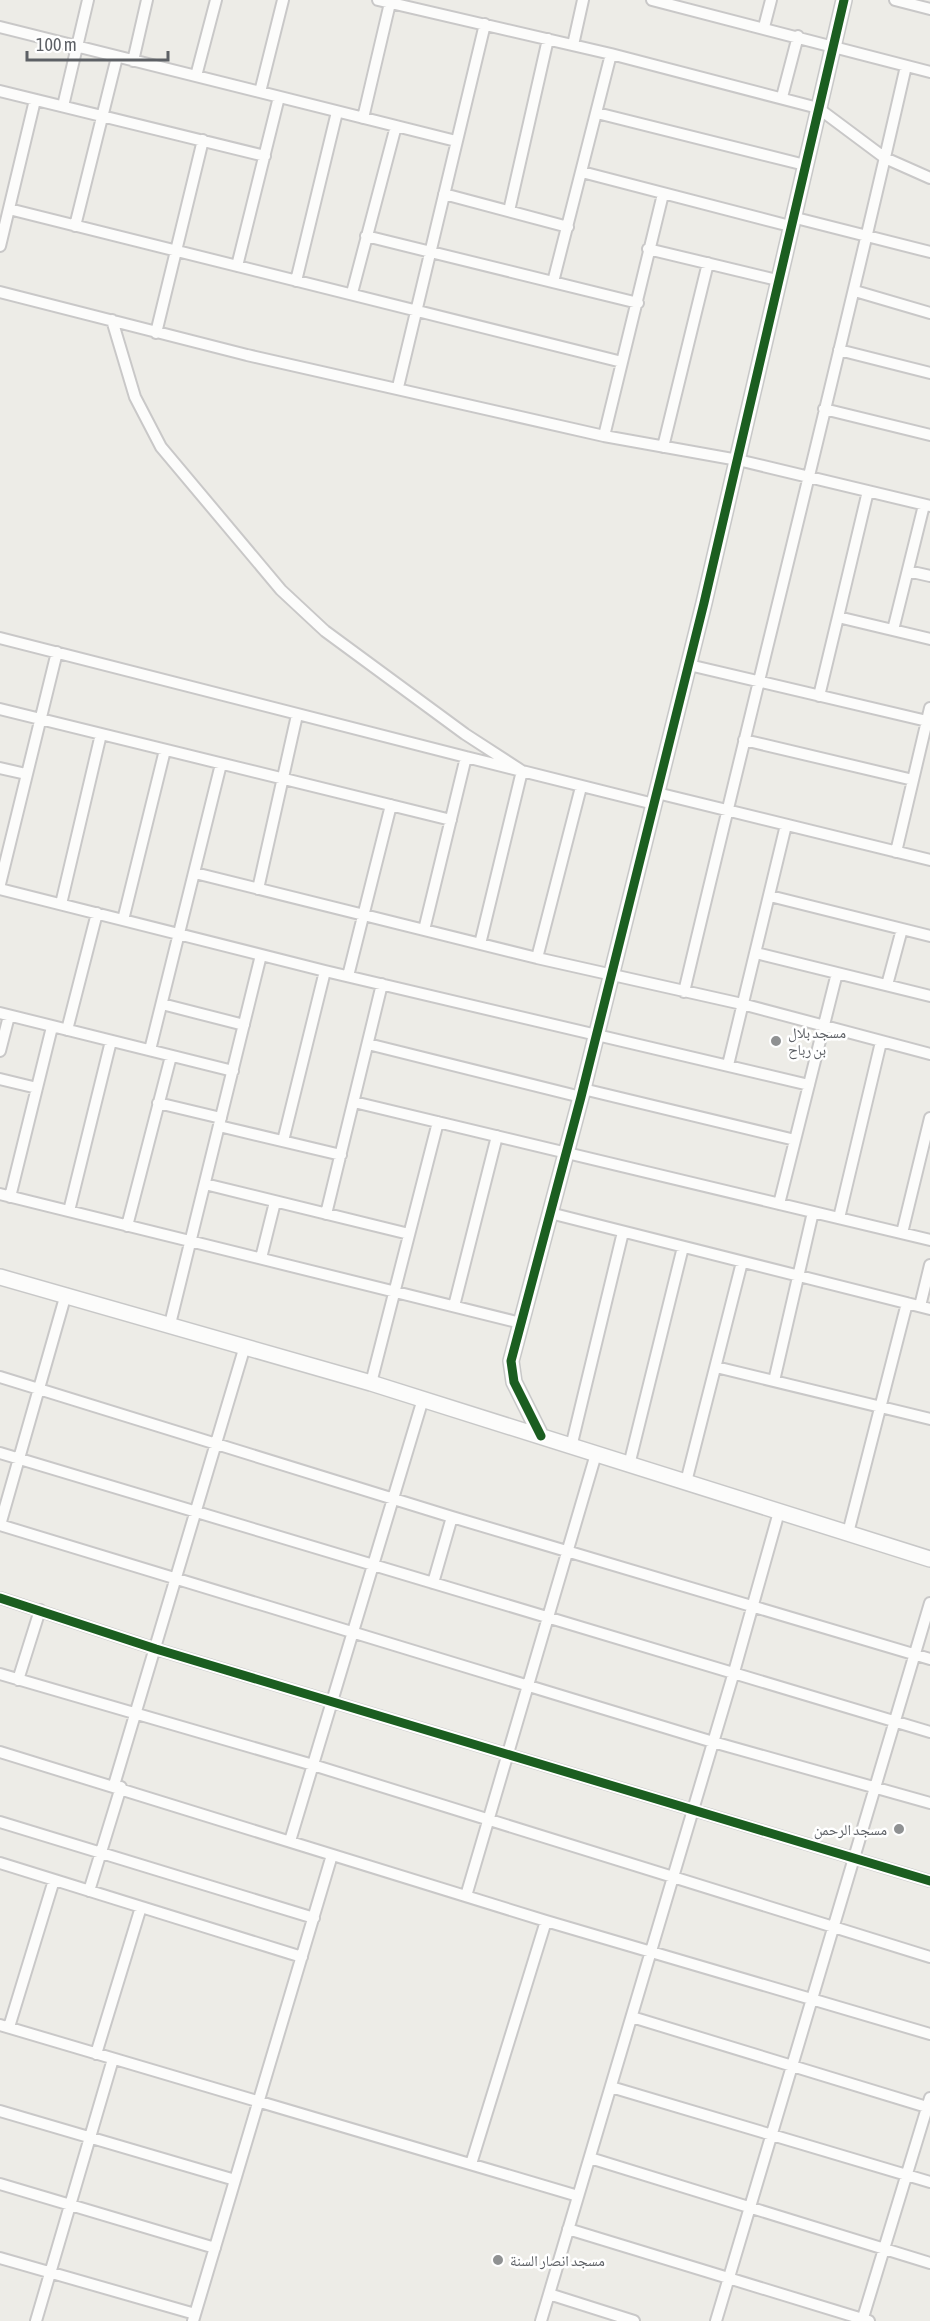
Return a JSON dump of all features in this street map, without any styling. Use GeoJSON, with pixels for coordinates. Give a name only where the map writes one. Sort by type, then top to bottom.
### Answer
{"type":"FeatureCollection","features":[{"type":"Feature","properties":{"kind":"street"},"geometry":{"type":"LineString","coordinates":[[63,106],[88,0]]}},
{"type":"Feature","properties":{"kind":"street"},"geometry":{"type":"LineString","coordinates":[[133,61],[147,0]]}},
{"type":"Feature","properties":{"kind":"street"},"geometry":{"type":"LineString","coordinates":[[196,76],[216,0]]}},
{"type":"Feature","properties":{"kind":"street"},"geometry":{"type":"LineString","coordinates":[[260,92],[283,0]]}},
{"type":"Feature","properties":{"kind":"street"},"geometry":{"type":"LineString","coordinates":[[378,0],[407,3],[818,108],[885,158],[930,178]]}},
{"type":"Feature","properties":{"kind":"street"},"geometry":{"type":"LineString","coordinates":[[573,45],[583,0]]}},
{"type":"Feature","properties":{"kind":"street"},"geometry":{"type":"LineString","coordinates":[[652,0],[764,27],[930,72]]}},
{"type":"Feature","properties":{"kind":"street"},"geometry":{"type":"LineString","coordinates":[[707,13],[710,0]]}},
{"type":"Feature","properties":{"kind":"street"},"geometry":{"type":"LineString","coordinates":[[764,27],[771,0]]}},
{"type":"Feature","properties":{"kind":"street"},"geometry":{"type":"LineString","coordinates":[[541,1436],[514,1382],[511,1371],[521,1323],[582,1093],[689,665],[774,309],[777,280],[844,0]]}},
{"type":"Feature","properties":{"kind":"street"},"geometry":{"type":"LineString","coordinates":[[895,0],[930,9]]}},
{"type":"Feature","properties":{"kind":"street"},"geometry":{"type":"LineString","coordinates":[[363,118],[390,3]]}},
{"type":"Feature","properties":{"kind":"street"},"geometry":{"type":"LineString","coordinates":[[398,387],[485,24]]}},
{"type":"Feature","properties":{"kind":"street"},"geometry":{"type":"LineString","coordinates":[[0,27],[456,141]]}},
{"type":"Feature","properties":{"kind":"street"},"geometry":{"type":"LineString","coordinates":[[782,97],[798,36]]}},
{"type":"Feature","properties":{"kind":"street"},"geometry":{"type":"LineString","coordinates":[[509,211],[548,39]]}},
{"type":"Feature","properties":{"kind":"street"},"geometry":{"type":"LineString","coordinates":[[553,282],[611,54]]}},
{"type":"Feature","properties":{"kind":"street"},"geometry":{"type":"LineString","coordinates":[[75,226],[117,57]]}},
{"type":"Feature","properties":{"kind":"street"},"geometry":{"type":"LineString","coordinates":[[684,992],[757,682],[855,291],[906,66]]}},
{"type":"Feature","properties":{"kind":"street"},"geometry":{"type":"LineString","coordinates":[[0,91],[265,156]]}},
{"type":"Feature","properties":{"kind":"street"},"geometry":{"type":"LineString","coordinates":[[237,266],[279,97]]}},
{"type":"Feature","properties":{"kind":"street"},"geometry":{"type":"LineString","coordinates":[[0,246],[35,100]]}},
{"type":"Feature","properties":{"kind":"street"},"geometry":{"type":"LineString","coordinates":[[296,281],[337,112]]}},
{"type":"Feature","properties":{"kind":"street"},"geometry":{"type":"LineString","coordinates":[[597,113],[805,165]]}},
{"type":"Feature","properties":{"kind":"street"},"geometry":{"type":"LineString","coordinates":[[352,293],[396,126]]}},
{"type":"Feature","properties":{"kind":"street"},"geometry":{"type":"LineString","coordinates":[[156,333],[203,140]]}},
{"type":"Feature","properties":{"kind":"street"},"geometry":{"type":"LineString","coordinates":[[582,172],[663,194],[868,236],[930,252]]}},
{"type":"Feature","properties":{"kind":"street"},"geometry":{"type":"LineString","coordinates":[[444,194],[568,227]]}},
{"type":"Feature","properties":{"kind":"street"},"geometry":{"type":"LineString","coordinates":[[604,436],[663,194]]}},
{"type":"Feature","properties":{"kind":"street"},"geometry":{"type":"LineString","coordinates":[[9,209],[622,362]]}},
{"type":"Feature","properties":{"kind":"street"},"geometry":{"type":"LineString","coordinates":[[366,236],[638,303]]}},
{"type":"Feature","properties":{"kind":"street"},"geometry":{"type":"LineString","coordinates":[[648,249],[777,280]]}},
{"type":"Feature","properties":{"kind":"street"},"geometry":{"type":"LineString","coordinates":[[663,447],[708,263]]}},
{"type":"Feature","properties":{"kind":"street"},"geometry":{"type":"LineString","coordinates":[[855,291],[930,313]]}},
{"type":"Feature","properties":{"kind":"street"},"geometry":{"type":"LineString","coordinates":[[0,292],[156,333],[604,436],[738,460],[927,505],[893,630]]}},
{"type":"Feature","properties":{"kind":"street"},"geometry":{"type":"LineString","coordinates":[[112,321],[135,397],[161,447],[280,590],[325,631],[465,734],[522,771]]}},
{"type":"Feature","properties":{"kind":"street"},"geometry":{"type":"LineString","coordinates":[[839,350],[930,373]]}},
{"type":"Feature","properties":{"kind":"street"},"geometry":{"type":"LineString","coordinates":[[824,409],[930,435]]}},
{"type":"Feature","properties":{"kind":"street"},"geometry":{"type":"LineString","coordinates":[[819,696],[868,491]]}},
{"type":"Feature","properties":{"kind":"street"},"geometry":{"type":"LineString","coordinates":[[908,571],[930,576]]}},
{"type":"Feature","properties":{"kind":"street"},"geometry":{"type":"LineString","coordinates":[[838,617],[930,639]]}},
{"type":"Feature","properties":{"kind":"street"},"geometry":{"type":"LineString","coordinates":[[0,638],[580,787],[727,810],[930,860]]}},
{"type":"Feature","properties":{"kind":"street"},"geometry":{"type":"LineString","coordinates":[[0,884],[57,652]]}},
{"type":"Feature","properties":{"kind":"street"},"geometry":{"type":"LineString","coordinates":[[689,665],[927,721]]}},
{"type":"Feature","properties":{"kind":"street"},"geometry":{"type":"LineString","coordinates":[[896,852],[930,708]]}},
{"type":"Feature","properties":{"kind":"street"},"geometry":{"type":"LineString","coordinates":[[0,709],[451,820]]}},
{"type":"Feature","properties":{"kind":"street"},"geometry":{"type":"LineString","coordinates":[[258,889],[297,715]]}},
{"type":"Feature","properties":{"kind":"street"},"geometry":{"type":"LineString","coordinates":[[61,904],[101,734]]}},
{"type":"Feature","properties":{"kind":"street"},"geometry":{"type":"LineString","coordinates":[[744,740],[913,780]]}},
{"type":"Feature","properties":{"kind":"street"},"geometry":{"type":"LineString","coordinates":[[123,920],[165,750]]}},
{"type":"Feature","properties":{"kind":"street"},"geometry":{"type":"LineString","coordinates":[[424,930],[466,757]]}},
{"type":"Feature","properties":{"kind":"street"},"geometry":{"type":"LineString","coordinates":[[150,1050],[221,764]]}},
{"type":"Feature","properties":{"kind":"street"},"geometry":{"type":"LineString","coordinates":[[0,768],[26,774]]}},
{"type":"Feature","properties":{"kind":"street"},"geometry":{"type":"LineString","coordinates":[[480,944],[522,771]]}},
{"type":"Feature","properties":{"kind":"street"},"geometry":{"type":"LineString","coordinates":[[537,958],[580,787]]}},
{"type":"Feature","properties":{"kind":"street"},"geometry":{"type":"LineString","coordinates":[[348,976],[391,805]]}},
{"type":"Feature","properties":{"kind":"street"},"geometry":{"type":"LineString","coordinates":[[728,1065],[786,825]]}},
{"type":"Feature","properties":{"kind":"street"},"geometry":{"type":"LineString","coordinates":[[0,831],[12,834]]}},
{"type":"Feature","properties":{"kind":"street"},"geometry":{"type":"LineString","coordinates":[[195,873],[537,958],[611,972],[684,992],[742,1004],[930,1054]]}},
{"type":"Feature","properties":{"kind":"street"},"geometry":{"type":"LineString","coordinates":[[0,889],[325,971],[809,1085]]}},
{"type":"Feature","properties":{"kind":"street"},"geometry":{"type":"LineString","coordinates":[[770,896],[930,936]]}},
{"type":"Feature","properties":{"kind":"street"},"geometry":{"type":"LineString","coordinates":[[67,1030],[97,913]]}},
{"type":"Feature","properties":{"kind":"street"},"geometry":{"type":"LineString","coordinates":[[886,985],[902,929]]}},
{"type":"Feature","properties":{"kind":"street"},"geometry":{"type":"LineString","coordinates":[[756,953],[930,996]]}},
{"type":"Feature","properties":{"kind":"street"},"geometry":{"type":"LineString","coordinates":[[170,1324],[261,955]]}},
{"type":"Feature","properties":{"kind":"street"},"geometry":{"type":"LineString","coordinates":[[283,1141],[325,971]]}},
{"type":"Feature","properties":{"kind":"street"},"geometry":{"type":"LineString","coordinates":[[778,1203],[837,973]]}},
{"type":"Feature","properties":{"kind":"street"},"geometry":{"type":"LineString","coordinates":[[326,1214],[382,984]]}},
{"type":"Feature","properties":{"kind":"street"},"geometry":{"type":"LineString","coordinates":[[162,1005],[244,1025]]}},
{"type":"Feature","properties":{"kind":"street"},"geometry":{"type":"LineString","coordinates":[[0,1051],[4,1014],[232,1071]]}},
{"type":"Feature","properties":{"kind":"street"},"geometry":{"type":"LineString","coordinates":[[52,1027],[37,1088],[5,1196],[521,1323]]}},
{"type":"Feature","properties":{"kind":"street"},"geometry":{"type":"LineString","coordinates":[[69,1211],[111,1041]]}},
{"type":"Feature","properties":{"kind":"street"},"geometry":{"type":"LineString","coordinates":[[839,1218],[881,1042]]}},
{"type":"Feature","properties":{"kind":"street"},"geometry":{"type":"LineString","coordinates":[[368,1044],[795,1140]]}},
{"type":"Feature","properties":{"kind":"street"},"geometry":{"type":"LineString","coordinates":[[127,1226],[171,1056]]}},
{"type":"Feature","properties":{"kind":"street"},"geometry":{"type":"LineString","coordinates":[[0,1079],[37,1088]]}},
{"type":"Feature","properties":{"kind":"street"},"geometry":{"type":"LineString","coordinates":[[354,1102],[930,1240]]}},
{"type":"Feature","properties":{"kind":"street"},"geometry":{"type":"LineString","coordinates":[[158,1103],[283,1141],[341,1155]]}},
{"type":"Feature","properties":{"kind":"street"},"geometry":{"type":"LineString","coordinates":[[902,1233],[930,1120]]}},
{"type":"Feature","properties":{"kind":"street"},"geometry":{"type":"LineString","coordinates":[[371,1383],[438,1122]]}},
{"type":"Feature","properties":{"kind":"street"},"geometry":{"type":"LineString","coordinates":[[454,1306],[497,1136]]}},
{"type":"Feature","properties":{"kind":"street"},"geometry":{"type":"LineString","coordinates":[[205,1184],[409,1234]]}},
{"type":"Feature","properties":{"kind":"street"},"geometry":{"type":"LineString","coordinates":[[261,1258],[275,1202]]}},
{"type":"Feature","properties":{"kind":"street"},"geometry":{"type":"LineString","coordinates":[[774,1381],[813,1212]]}},
{"type":"Feature","properties":{"kind":"street"},"geometry":{"type":"LineString","coordinates":[[550,1213],[925,1307],[930,1264]]}},
{"type":"Feature","properties":{"kind":"street"},"geometry":{"type":"LineString","coordinates":[[571,1447],[623,1232]]}},
{"type":"Feature","properties":{"kind":"street"},"geometry":{"type":"LineString","coordinates":[[629,1465],[682,1247]]}},
{"type":"Feature","properties":{"kind":"street"},"geometry":{"type":"LineString","coordinates":[[686,1482],[742,1262]]}},
{"type":"Feature","properties":{"kind":"street"},"geometry":{"type":"LineString","coordinates":[[0,1277],[371,1383],[930,1559]]}},
{"type":"Feature","properties":{"kind":"street"},"geometry":{"type":"LineString","coordinates":[[66,1294],[0,1525],[529,1687],[930,1803]]}},
{"type":"Feature","properties":{"kind":"street"},"geometry":{"type":"LineString","coordinates":[[848,1533],[907,1303]]}},
{"type":"Feature","properties":{"kind":"street"},"geometry":{"type":"LineString","coordinates":[[90,1892],[135,1714],[245,1346]]}},
{"type":"Feature","properties":{"kind":"street"},"geometry":{"type":"LineString","coordinates":[[716,1367],[930,1419]]}},
{"type":"Feature","properties":{"kind":"street"},"geometry":{"type":"LineString","coordinates":[[0,1377],[452,1517],[930,1659]]}},
{"type":"Feature","properties":{"kind":"street"},"geometry":{"type":"LineString","coordinates":[[290,1841],[423,1400]]}},
{"type":"Feature","properties":{"kind":"street"},"geometry":{"type":"LineString","coordinates":[[0,1453],[930,1732]]}},
{"type":"Feature","properties":{"kind":"street"},"geometry":{"type":"LineString","coordinates":[[466,1896],[596,1454]]}},
{"type":"Feature","properties":{"kind":"street"},"geometry":{"type":"LineString","coordinates":[[541,2321],[672,1876],[714,1742],[779,1512]]}},
{"type":"Feature","properties":{"kind":"street"},"geometry":{"type":"LineString","coordinates":[[433,1583],[452,1517]]}},
{"type":"Feature","properties":{"kind":"street"},"geometry":{"type":"LineString","coordinates":[[0,1598],[156,1649],[930,1881]]}},
{"type":"Feature","properties":{"kind":"street"},"geometry":{"type":"LineString","coordinates":[[716,2321],[930,1603]]}},
{"type":"Feature","properties":{"kind":"street"},"geometry":{"type":"LineString","coordinates":[[18,1680],[40,1610]]}},
{"type":"Feature","properties":{"kind":"street"},"geometry":{"type":"LineString","coordinates":[[0,1674],[313,1765],[930,1957]]}},
{"type":"Feature","properties":{"kind":"street"},"geometry":{"type":"LineString","coordinates":[[0,1752],[117,1786],[546,1921],[930,2034]]}},
{"type":"Feature","properties":{"kind":"street"},"geometry":{"type":"LineString","coordinates":[[0,1822],[314,1918]]}},
{"type":"Feature","properties":{"kind":"street"},"geometry":{"type":"LineString","coordinates":[[0,2258],[194,2318],[332,1855]]}},
{"type":"Feature","properties":{"kind":"street"},"geometry":{"type":"LineString","coordinates":[[0,1863],[302,1957]]}},
{"type":"Feature","properties":{"kind":"street"},"geometry":{"type":"LineString","coordinates":[[54,1880],[4,2026],[578,2196]]}},
{"type":"Feature","properties":{"kind":"street"},"geometry":{"type":"LineString","coordinates":[[96,2054],[141,1907]]}},
{"type":"Feature","properties":{"kind":"street"},"geometry":{"type":"LineString","coordinates":[[471,2164],[546,1921]]}},
{"type":"Feature","properties":{"kind":"street"},"geometry":{"type":"LineString","coordinates":[[568,2229],[729,2276],[865,2320],[929,2104],[791,2067],[632,2017]]}},
{"type":"Feature","properties":{"kind":"street"},"geometry":{"type":"LineString","coordinates":[[36,2321],[113,2058]]}},
{"type":"Feature","properties":{"kind":"street"},"geometry":{"type":"LineString","coordinates":[[611,2086],[770,2136],[930,2182]]}},
{"type":"Feature","properties":{"kind":"street"},"geometry":{"type":"LineString","coordinates":[[0,2111],[235,2180]]}},
{"type":"Feature","properties":{"kind":"street"},"geometry":{"type":"LineString","coordinates":[[590,2158],[930,2263]]}},
{"type":"Feature","properties":{"kind":"street"},"geometry":{"type":"LineString","coordinates":[[0,2184],[215,2248]]}},
{"type":"Feature","properties":{"kind":"street"},"geometry":{"type":"LineString","coordinates":[[549,2294],[634,2321]]}},
{"type":"Feature","properties":{"kind":"cycle path"},"geometry":{"type":"LineString","coordinates":[[541,1436],[514,1382],[511,1361],[581,1097],[704,603],[844,0]]}},
{"type":"Feature","properties":{"kind":"cycle path"},"geometry":{"type":"LineString","coordinates":[[0,1598],[156,1649],[930,1881]]}},
{"type":"Feature","properties":{"kind":"place","name":"مسجد بلال بن رباح"},"geometry":{"type":"Point","coordinates":[776,1041]}},
{"type":"Feature","properties":{"kind":"place","name":"مسجد الرحمن"},"geometry":{"type":"Point","coordinates":[899,1829]}},
{"type":"Feature","properties":{"kind":"place","name":"مسجد انصار السنة"},"geometry":{"type":"Point","coordinates":[498,2260]}}]}
